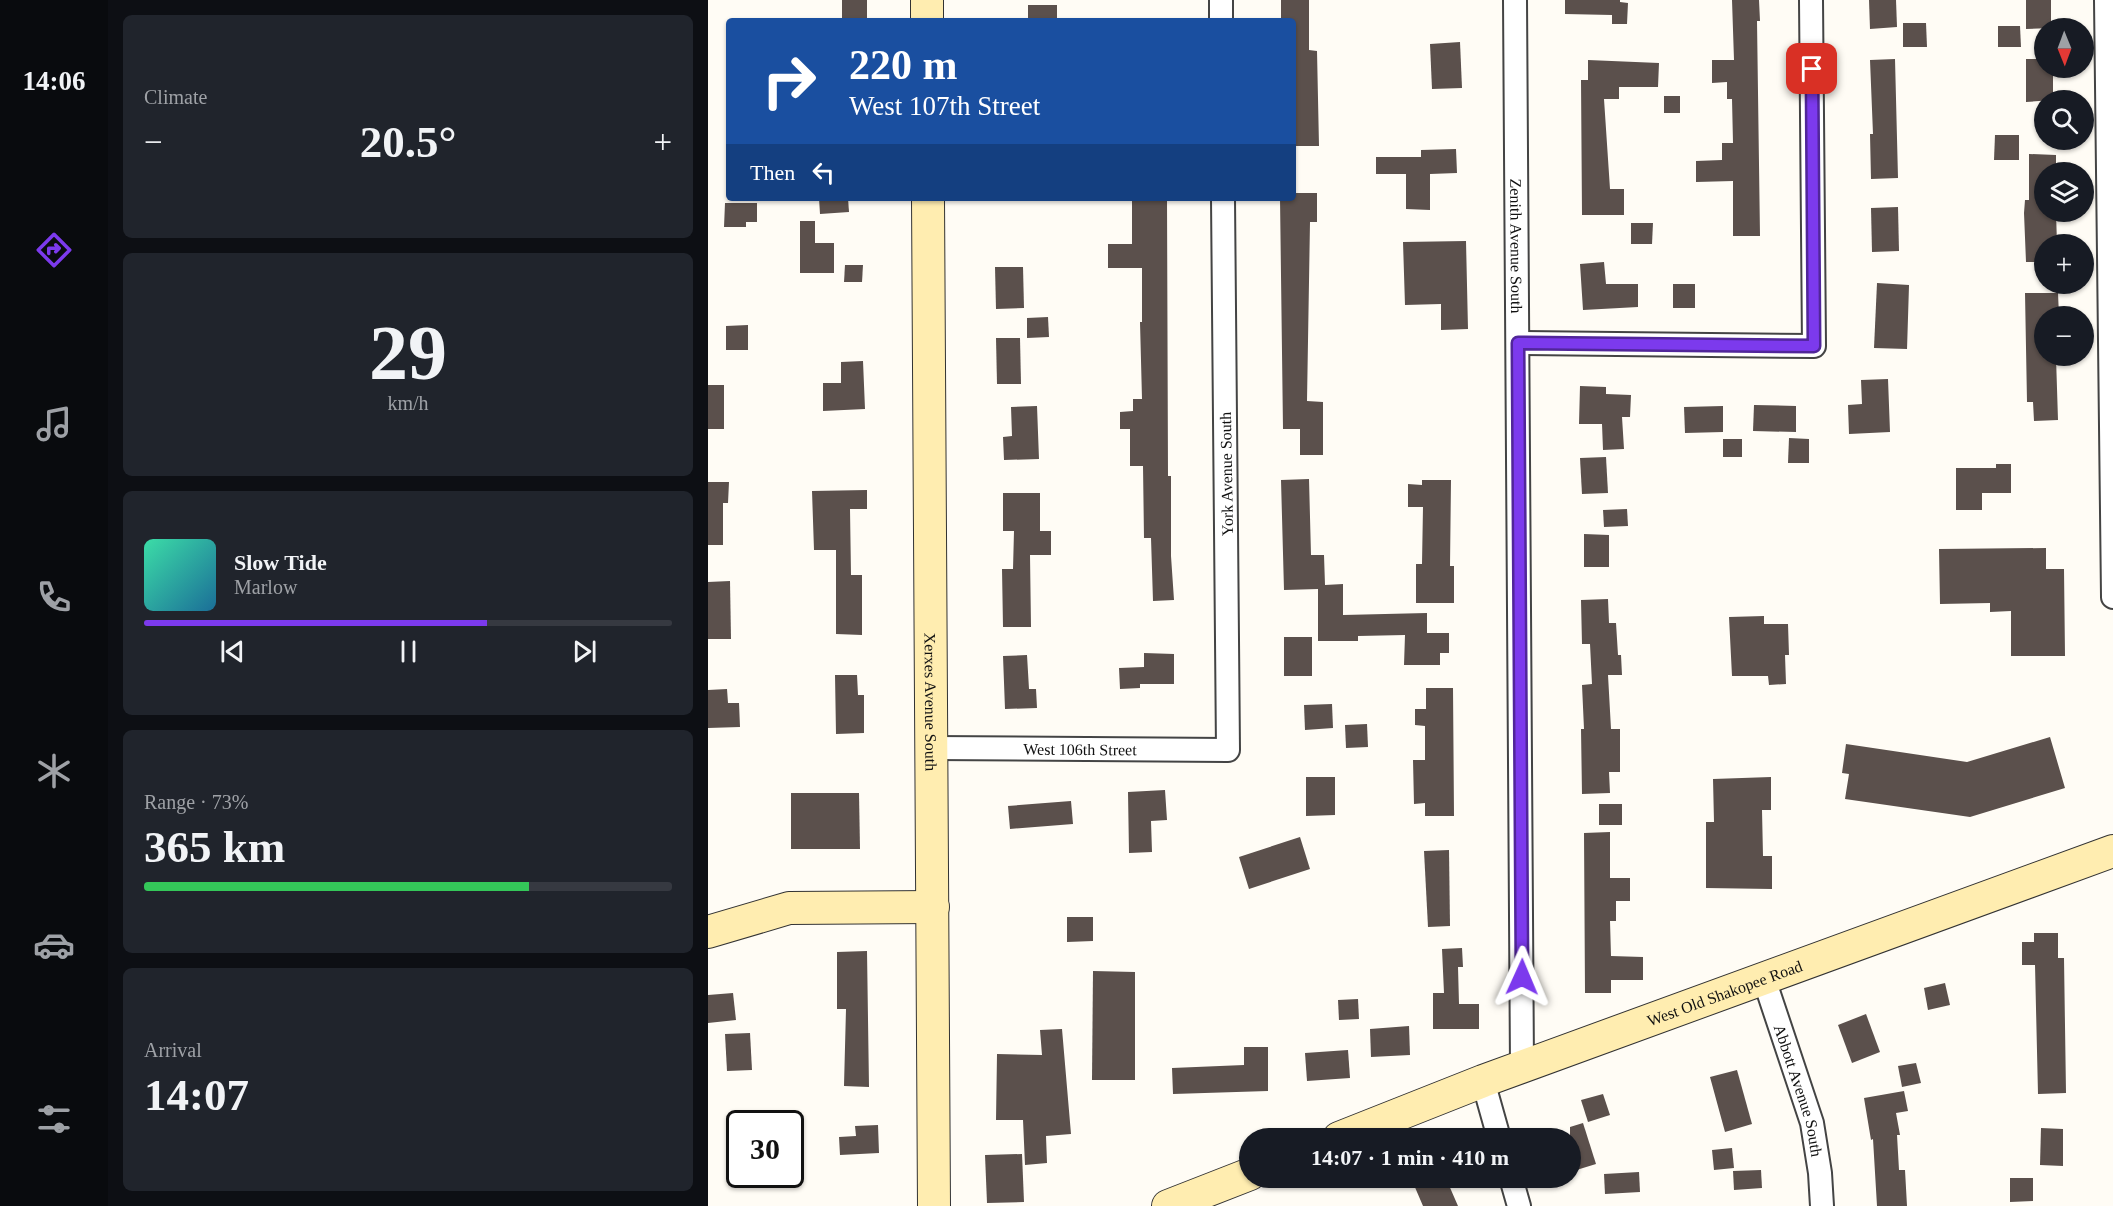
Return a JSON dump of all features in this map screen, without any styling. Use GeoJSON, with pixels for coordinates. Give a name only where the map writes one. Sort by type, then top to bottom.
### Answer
{"type":"FeatureCollection","features":[{"type":"Feature","properties":{"kind":"street"},"geometry":{"type":"LineString","coordinates":[[927,0],[927,18]]}},
{"type":"Feature","properties":{"kind":"street"},"geometry":{"type":"LineString","coordinates":[[1221,0],[1221,18]]}},
{"type":"Feature","properties":{"kind":"street","name":"Zenith Avenue South"},"geometry":{"type":"LineString","coordinates":[[1515,0],[1522,1067]]}},
{"type":"Feature","properties":{"kind":"street"},"geometry":{"type":"LineString","coordinates":[[1518,343],[1814,346],[1811,0]]}},
{"type":"Feature","properties":{"kind":"street"},"geometry":{"type":"LineString","coordinates":[[2106,0],[2113,597]]}},
{"type":"Feature","properties":{"kind":"street","name":"Xerxes Avenue South"},"geometry":{"type":"LineString","coordinates":[[928,201],[933,907],[938,1197]]}},
{"type":"Feature","properties":{"kind":"street","name":"York Avenue South"},"geometry":{"type":"LineString","coordinates":[[1223,201],[1228,750]]}},
{"type":"Feature","properties":{"kind":"street","name":"West 106th Street"},"geometry":{"type":"LineString","coordinates":[[932,748],[1228,750]]}},
{"type":"Feature","properties":{"kind":"street","name":"West Old Shakopee Road"},"geometry":{"type":"LineString","coordinates":[[1365,1128],[1522,1067],[2113,851]]}},
{"type":"Feature","properties":{"kind":"street"},"geometry":{"type":"LineString","coordinates":[[708,932],[789,908],[933,907]]}},
{"type":"Feature","properties":{"kind":"street","name":"Abbott Avenue South"},"geometry":{"type":"LineString","coordinates":[[1764,979],[1812,1124],[1820,1173],[1821,1206]]}},
{"type":"Feature","properties":{"kind":"street"},"geometry":{"type":"LineString","coordinates":[[1483,1082],[1496,1128]]}},
{"type":"Feature","properties":{"kind":"street"},"geometry":{"type":"LineString","coordinates":[[1168,1206],[1200,1200],[1239,1180]]}},
{"type":"Feature","properties":{"kind":"street"},"geometry":{"type":"LineString","coordinates":[[1514,1188],[1519,1206]]}},
{"type":"Feature","properties":{"kind":"building"},"geometry":{"type":"Polygon","coordinates":[[[842,0],[867,0],[867,18],[842,18],[842,0]]]}},
{"type":"Feature","properties":{"kind":"building"},"geometry":{"type":"Polygon","coordinates":[[[1281,0],[1309,0],[1309,50],[1317,51],[1319,146],[1296,146],[1296,18],[1281,18],[1281,0]]]}},
{"type":"Feature","properties":{"kind":"building"},"geometry":{"type":"Polygon","coordinates":[[[1565,0],[1620,0],[1620,2],[1628,3],[1627,24],[1612,24],[1612,15],[1565,14],[1565,0]]]}},
{"type":"Feature","properties":{"kind":"building"},"geometry":{"type":"Polygon","coordinates":[[[1732,0],[1759,0],[1760,21],[1757,21],[1760,236],[1733,236],[1733,181],[1696,182],[1696,161],[1722,160],[1722,143],[1733,143],[1732,99],[1727,99],[1727,82],[1712,83],[1712,60],[1734,60],[1732,0]]]}},
{"type":"Feature","properties":{"kind":"building"},"geometry":{"type":"Polygon","coordinates":[[[1869,0],[1896,0],[1897,27],[1870,29],[1869,0]]]}},
{"type":"Feature","properties":{"kind":"building"},"geometry":{"type":"Polygon","coordinates":[[[2026,0],[2051,0],[2051,18],[2034,18],[2034,29],[2026,29],[2026,0]]]}},
{"type":"Feature","properties":{"kind":"building"},"geometry":{"type":"Polygon","coordinates":[[[1028,5],[1057,5],[1057,18],[1028,18],[1028,5]]]}},
{"type":"Feature","properties":{"kind":"building"},"geometry":{"type":"Polygon","coordinates":[[[1903,23],[1926,23],[1927,47],[1903,47],[1903,23]]]}},
{"type":"Feature","properties":{"kind":"building"},"geometry":{"type":"Polygon","coordinates":[[[1998,26],[2020,26],[2021,47],[1998,47],[1998,26]]]}},
{"type":"Feature","properties":{"kind":"building"},"geometry":{"type":"Polygon","coordinates":[[[1460,42],[1462,88],[1432,89],[1430,44],[1460,42]]]}},
{"type":"Feature","properties":{"kind":"building"},"geometry":{"type":"Polygon","coordinates":[[[1895,59],[1898,178],[1871,179],[1870,134],[1873,134],[1870,60],[1895,59]]]}},
{"type":"Feature","properties":{"kind":"building"},"geometry":{"type":"Polygon","coordinates":[[[2026,59],[2034,59],[2034,78],[2053,78],[2053,90],[2034,90],[2034,101],[2026,102],[2026,59]]]}},
{"type":"Feature","properties":{"kind":"building"},"geometry":{"type":"Polygon","coordinates":[[[1588,60],[1659,63],[1658,87],[1619,87],[1619,99],[1604,99],[1610,189],[1624,189],[1624,215],[1582,215],[1581,80],[1588,80],[1588,60]]]}},
{"type":"Feature","properties":{"kind":"building"},"geometry":{"type":"Polygon","coordinates":[[[1664,96],[1680,96],[1680,113],[1664,113],[1664,96]]]}},
{"type":"Feature","properties":{"kind":"building"},"geometry":{"type":"Polygon","coordinates":[[[1995,135],[2019,135],[2019,160],[1994,160],[1995,135]]]}},
{"type":"Feature","properties":{"kind":"building"},"geometry":{"type":"Polygon","coordinates":[[[1456,149],[1457,173],[1430,174],[1430,210],[1406,209],[1406,174],[1376,174],[1376,157],[1421,157],[1421,150],[1456,149]]]}},
{"type":"Feature","properties":{"kind":"building"},"geometry":{"type":"Polygon","coordinates":[[[2029,154],[2056,155],[2056,162],[2034,162],[2034,222],[2056,222],[2057,234],[2034,234],[2034,262],[2026,262],[2024,213],[2025,200],[2029,200],[2029,154]]]}},
{"type":"Feature","properties":{"kind":"building"},"geometry":{"type":"Polygon","coordinates":[[[1296,193],[1317,193],[1317,222],[1310,222],[1307,401],[1323,402],[1323,455],[1300,455],[1300,429],[1283,429],[1280,201],[1296,201],[1296,193]]]}},
{"type":"Feature","properties":{"kind":"building"},"geometry":{"type":"Polygon","coordinates":[[[819,201],[848,201],[849,212],[820,214],[819,201]]]}},
{"type":"Feature","properties":{"kind":"building"},"geometry":{"type":"Polygon","coordinates":[[[1132,201],[1167,201],[1168,476],[1171,476],[1171,556],[1174,600],[1153,601],[1151,538],[1144,538],[1143,466],[1130,466],[1130,429],[1120,429],[1120,412],[1133,411],[1133,399],[1142,399],[1140,322],[1142,322],[1142,268],[1108,268],[1108,244],[1132,244],[1132,201]]]}},
{"type":"Feature","properties":{"kind":"building"},"geometry":{"type":"Polygon","coordinates":[[[725,203],[757,203],[757,222],[746,222],[746,227],[724,227],[725,203]]]}},
{"type":"Feature","properties":{"kind":"building"},"geometry":{"type":"Polygon","coordinates":[[[1898,207],[1899,251],[1872,252],[1871,208],[1898,207]]]}},
{"type":"Feature","properties":{"kind":"building"},"geometry":{"type":"Polygon","coordinates":[[[800,221],[815,221],[815,243],[834,243],[834,273],[800,273],[800,221]]]}},
{"type":"Feature","properties":{"kind":"building"},"geometry":{"type":"Polygon","coordinates":[[[1631,223],[1653,223],[1652,244],[1631,244],[1631,223]]]}},
{"type":"Feature","properties":{"kind":"building"},"geometry":{"type":"Polygon","coordinates":[[[1466,241],[1468,329],[1441,330],[1441,304],[1405,305],[1403,242],[1466,241]]]}},
{"type":"Feature","properties":{"kind":"building"},"geometry":{"type":"Polygon","coordinates":[[[1604,262],[1606,284],[1638,284],[1638,307],[1583,310],[1580,264],[1604,262]]]}},
{"type":"Feature","properties":{"kind":"building"},"geometry":{"type":"Polygon","coordinates":[[[845,265],[863,265],[862,282],[844,282],[845,265]]]}},
{"type":"Feature","properties":{"kind":"building"},"geometry":{"type":"Polygon","coordinates":[[[995,267],[1023,267],[1024,308],[996,309],[995,267]]]}},
{"type":"Feature","properties":{"kind":"building"},"geometry":{"type":"Polygon","coordinates":[[[1877,283],[1909,285],[1907,349],[1874,348],[1877,283]]]}},
{"type":"Feature","properties":{"kind":"building"},"geometry":{"type":"Polygon","coordinates":[[[1673,284],[1695,284],[1695,308],[1673,308],[1673,284]]]}},
{"type":"Feature","properties":{"kind":"building"},"geometry":{"type":"Polygon","coordinates":[[[2025,293],[2058,294],[2059,306],[2034,306],[2034,366],[2056,366],[2058,420],[2034,421],[2033,402],[2027,402],[2025,293]]]}},
{"type":"Feature","properties":{"kind":"building"},"geometry":{"type":"Polygon","coordinates":[[[1048,317],[1049,337],[1027,338],[1027,318],[1048,317]]]}},
{"type":"Feature","properties":{"kind":"building"},"geometry":{"type":"Polygon","coordinates":[[[748,325],[748,350],[726,350],[726,326],[748,325]]]}},
{"type":"Feature","properties":{"kind":"building"},"geometry":{"type":"Polygon","coordinates":[[[996,338],[1020,338],[1021,384],[997,384],[996,338]]]}},
{"type":"Feature","properties":{"kind":"building"},"geometry":{"type":"Polygon","coordinates":[[[863,361],[865,409],[823,411],[823,383],[841,383],[841,362],[863,361]]]}},
{"type":"Feature","properties":{"kind":"building"},"geometry":{"type":"Polygon","coordinates":[[[1888,379],[1890,432],[1849,434],[1848,405],[1862,404],[1861,380],[1888,379]]]}},
{"type":"Feature","properties":{"kind":"building"},"geometry":{"type":"Polygon","coordinates":[[[708,385],[724,385],[724,429],[708,429],[708,385]]]}},
{"type":"Feature","properties":{"kind":"building"},"geometry":{"type":"Polygon","coordinates":[[[1580,386],[1606,387],[1606,394],[1631,395],[1630,417],[1622,417],[1624,449],[1603,450],[1602,424],[1579,424],[1580,386]]]}},
{"type":"Feature","properties":{"kind":"building"},"geometry":{"type":"Polygon","coordinates":[[[1754,405],[1796,406],[1796,432],[1753,431],[1754,405]]]}},
{"type":"Feature","properties":{"kind":"building"},"geometry":{"type":"Polygon","coordinates":[[[1037,406],[1039,459],[1004,460],[1003,437],[1012,436],[1011,407],[1037,406]]]}},
{"type":"Feature","properties":{"kind":"building"},"geometry":{"type":"Polygon","coordinates":[[[1723,406],[1723,432],[1685,433],[1684,407],[1723,406]]]}},
{"type":"Feature","properties":{"kind":"building"},"geometry":{"type":"Polygon","coordinates":[[[1789,438],[1809,439],[1809,463],[1788,463],[1789,438]]]}},
{"type":"Feature","properties":{"kind":"building"},"geometry":{"type":"Polygon","coordinates":[[[1723,439],[1742,439],[1742,457],[1723,457],[1723,439]]]}},
{"type":"Feature","properties":{"kind":"building"},"geometry":{"type":"Polygon","coordinates":[[[1606,457],[1608,493],[1582,494],[1580,458],[1606,457]]]}},
{"type":"Feature","properties":{"kind":"building"},"geometry":{"type":"Polygon","coordinates":[[[1996,464],[2011,464],[2011,493],[1982,493],[1982,510],[1956,510],[1956,468],[1996,468],[1996,464]]]}},
{"type":"Feature","properties":{"kind":"building"},"geometry":{"type":"Polygon","coordinates":[[[1309,479],[1311,555],[1324,555],[1325,585],[1343,584],[1343,615],[1427,613],[1427,633],[1449,633],[1449,653],[1440,653],[1440,665],[1404,665],[1405,635],[1358,636],[1358,641],[1318,641],[1318,589],[1284,590],[1281,480],[1309,479]]]}},
{"type":"Feature","properties":{"kind":"building"},"geometry":{"type":"Polygon","coordinates":[[[1422,480],[1451,480],[1450,566],[1454,566],[1454,603],[1416,603],[1416,564],[1422,564],[1423,507],[1408,507],[1408,484],[1422,485],[1422,480]]]}},
{"type":"Feature","properties":{"kind":"building"},"geometry":{"type":"Polygon","coordinates":[[[708,482],[729,482],[728,503],[723,503],[723,545],[708,545],[708,482]]]}},
{"type":"Feature","properties":{"kind":"building"},"geometry":{"type":"Polygon","coordinates":[[[867,490],[867,509],[850,509],[851,575],[862,575],[862,635],[836,634],[836,550],[814,550],[812,491],[867,490]]]}},
{"type":"Feature","properties":{"kind":"building"},"geometry":{"type":"Polygon","coordinates":[[[1003,493],[1040,493],[1040,531],[1051,531],[1051,555],[1030,555],[1031,627],[1003,627],[1002,569],[1013,569],[1014,531],[1003,531],[1003,493]]]}},
{"type":"Feature","properties":{"kind":"building"},"geometry":{"type":"Polygon","coordinates":[[[1627,509],[1628,526],[1604,527],[1603,510],[1627,509]]]}},
{"type":"Feature","properties":{"kind":"building"},"geometry":{"type":"Polygon","coordinates":[[[1584,534],[1609,535],[1609,567],[1584,567],[1584,534]]]}},
{"type":"Feature","properties":{"kind":"building"},"geometry":{"type":"Polygon","coordinates":[[[2046,548],[2046,569],[2064,569],[2065,656],[2011,656],[2011,611],[1990,612],[1990,603],[1940,604],[1939,549],[2046,548]]]}},
{"type":"Feature","properties":{"kind":"building"},"geometry":{"type":"Polygon","coordinates":[[[730,581],[731,639],[708,639],[708,582],[730,581]]]}},
{"type":"Feature","properties":{"kind":"building"},"geometry":{"type":"Polygon","coordinates":[[[1608,599],[1609,623],[1616,623],[1618,655],[1621,655],[1622,675],[1608,675],[1611,729],[1620,729],[1620,772],[1609,772],[1610,793],[1582,794],[1581,729],[1584,729],[1582,685],[1592,684],[1590,644],[1582,644],[1581,600],[1608,599]]]}},
{"type":"Feature","properties":{"kind":"building"},"geometry":{"type":"Polygon","coordinates":[[[1764,616],[1764,624],[1788,624],[1789,655],[1785,655],[1786,684],[1769,685],[1768,676],[1732,676],[1729,617],[1764,616]]]}},
{"type":"Feature","properties":{"kind":"building"},"geometry":{"type":"Polygon","coordinates":[[[1284,637],[1312,637],[1312,676],[1284,676],[1284,637]]]}},
{"type":"Feature","properties":{"kind":"building"},"geometry":{"type":"Polygon","coordinates":[[[1144,653],[1174,654],[1174,684],[1140,684],[1140,688],[1120,689],[1119,668],[1144,667],[1144,653]]]}},
{"type":"Feature","properties":{"kind":"building"},"geometry":{"type":"Polygon","coordinates":[[[1027,655],[1029,689],[1036,689],[1037,708],[1005,709],[1003,656],[1027,655]]]}},
{"type":"Feature","properties":{"kind":"building"},"geometry":{"type":"Polygon","coordinates":[[[835,675],[857,675],[858,695],[864,695],[864,733],[836,734],[835,675]]]}},
{"type":"Feature","properties":{"kind":"building"},"geometry":{"type":"Polygon","coordinates":[[[1426,688],[1453,688],[1454,816],[1425,816],[1425,803],[1414,804],[1413,760],[1425,760],[1425,726],[1415,725],[1415,709],[1426,709],[1426,688]]]}},
{"type":"Feature","properties":{"kind":"building"},"geometry":{"type":"Polygon","coordinates":[[[727,689],[728,703],[739,703],[740,727],[708,728],[708,690],[727,689]]]}},
{"type":"Feature","properties":{"kind":"building"},"geometry":{"type":"Polygon","coordinates":[[[1332,704],[1333,728],[1305,730],[1304,705],[1332,704]]]}},
{"type":"Feature","properties":{"kind":"building"},"geometry":{"type":"Polygon","coordinates":[[[1367,724],[1368,747],[1346,748],[1345,725],[1367,724]]]}},
{"type":"Feature","properties":{"kind":"building"},"geometry":{"type":"Polygon","coordinates":[[[2050,737],[2065,788],[1970,817],[1845,799],[1849,774],[1842,773],[1846,744],[1967,762],[2050,737]]]}},
{"type":"Feature","properties":{"kind":"building"},"geometry":{"type":"Polygon","coordinates":[[[1306,777],[1335,777],[1335,815],[1306,816],[1306,777]]]}},
{"type":"Feature","properties":{"kind":"building"},"geometry":{"type":"Polygon","coordinates":[[[1771,777],[1771,810],[1762,810],[1763,856],[1772,856],[1772,889],[1706,888],[1706,822],[1714,822],[1713,779],[1771,777]]]}},
{"type":"Feature","properties":{"kind":"building"},"geometry":{"type":"Polygon","coordinates":[[[1165,790],[1167,820],[1151,821],[1152,852],[1129,853],[1128,792],[1165,790]]]}},
{"type":"Feature","properties":{"kind":"building"},"geometry":{"type":"Polygon","coordinates":[[[791,793],[859,793],[860,849],[791,849],[791,793]]]}},
{"type":"Feature","properties":{"kind":"building"},"geometry":{"type":"Polygon","coordinates":[[[1071,801],[1073,824],[1010,829],[1008,806],[1071,801]]]}},
{"type":"Feature","properties":{"kind":"building"},"geometry":{"type":"Polygon","coordinates":[[[1599,804],[1622,804],[1622,825],[1599,825],[1599,804]]]}},
{"type":"Feature","properties":{"kind":"building"},"geometry":{"type":"Polygon","coordinates":[[[1610,832],[1610,878],[1630,878],[1630,901],[1616,901],[1616,921],[1610,921],[1611,956],[1643,957],[1643,980],[1611,980],[1611,993],[1585,993],[1584,833],[1610,832]]]}},
{"type":"Feature","properties":{"kind":"building"},"geometry":{"type":"Polygon","coordinates":[[[1300,837],[1310,869],[1249,889],[1239,857],[1300,837]]]}},
{"type":"Feature","properties":{"kind":"building"},"geometry":{"type":"Polygon","coordinates":[[[1449,850],[1450,926],[1428,927],[1424,851],[1449,850]]]}},
{"type":"Feature","properties":{"kind":"building"},"geometry":{"type":"Polygon","coordinates":[[[1067,917],[1093,917],[1093,941],[1067,942],[1067,917]]]}},
{"type":"Feature","properties":{"kind":"building"},"geometry":{"type":"Polygon","coordinates":[[[2034,933],[2058,933],[2058,958],[2064,958],[2066,1093],[2038,1094],[2035,965],[2022,965],[2022,942],[2034,942],[2034,933]]]}},
{"type":"Feature","properties":{"kind":"building"},"geometry":{"type":"Polygon","coordinates":[[[1462,948],[1463,967],[1458,967],[1459,1004],[1479,1004],[1479,1029],[1433,1029],[1433,993],[1444,993],[1442,949],[1462,948]]]}},
{"type":"Feature","properties":{"kind":"building"},"geometry":{"type":"Polygon","coordinates":[[[867,951],[869,1087],[844,1086],[846,1009],[837,1009],[837,952],[867,951]]]}},
{"type":"Feature","properties":{"kind":"building"},"geometry":{"type":"Polygon","coordinates":[[[1093,971],[1135,972],[1135,1080],[1092,1080],[1093,971]]]}},
{"type":"Feature","properties":{"kind":"building"},"geometry":{"type":"Polygon","coordinates":[[[1945,983],[1950,1005],[1928,1010],[1924,988],[1945,983]]]}},
{"type":"Feature","properties":{"kind":"building"},"geometry":{"type":"Polygon","coordinates":[[[733,993],[736,1020],[708,1023],[708,995],[733,993]]]}},
{"type":"Feature","properties":{"kind":"building"},"geometry":{"type":"Polygon","coordinates":[[[1358,999],[1359,1019],[1339,1020],[1338,1000],[1358,999]]]}},
{"type":"Feature","properties":{"kind":"building"},"geometry":{"type":"Polygon","coordinates":[[[1866,1014],[1880,1052],[1852,1063],[1838,1025],[1866,1014]]]}},
{"type":"Feature","properties":{"kind":"building"},"geometry":{"type":"Polygon","coordinates":[[[1409,1026],[1410,1055],[1371,1057],[1370,1029],[1409,1026]]]}},
{"type":"Feature","properties":{"kind":"building"},"geometry":{"type":"Polygon","coordinates":[[[1062,1029],[1071,1134],[1046,1136],[1047,1163],[1025,1165],[1023,1120],[996,1120],[997,1054],[1042,1055],[1040,1030],[1062,1029]]]}},
{"type":"Feature","properties":{"kind":"building"},"geometry":{"type":"Polygon","coordinates":[[[750,1033],[752,1070],[727,1071],[725,1034],[750,1033]]]}},
{"type":"Feature","properties":{"kind":"building"},"geometry":{"type":"Polygon","coordinates":[[[1244,1047],[1268,1047],[1268,1091],[1173,1094],[1172,1068],[1244,1065],[1244,1047]]]}},
{"type":"Feature","properties":{"kind":"building"},"geometry":{"type":"Polygon","coordinates":[[[1348,1050],[1350,1078],[1307,1081],[1305,1053],[1348,1050]]]}},
{"type":"Feature","properties":{"kind":"building"},"geometry":{"type":"Polygon","coordinates":[[[1916,1063],[1921,1083],[1902,1087],[1898,1066],[1916,1063]]]}},
{"type":"Feature","properties":{"kind":"building"},"geometry":{"type":"Polygon","coordinates":[[[1737,1070],[1752,1124],[1725,1132],[1710,1077],[1737,1070]]]}},
{"type":"Feature","properties":{"kind":"building"},"geometry":{"type":"Polygon","coordinates":[[[1904,1091],[1908,1111],[1896,1113],[1900,1135],[1897,1135],[1899,1170],[1905,1170],[1907,1206],[1877,1206],[1873,1139],[1871,1140],[1864,1098],[1904,1091]]]}},
{"type":"Feature","properties":{"kind":"building"},"geometry":{"type":"Polygon","coordinates":[[[1603,1094],[1610,1115],[1588,1122],[1581,1100],[1603,1094]]]}},
{"type":"Feature","properties":{"kind":"building"},"geometry":{"type":"Polygon","coordinates":[[[1583,1123],[1596,1164],[1581,1169],[1581,1128],[1570,1127],[1583,1123]]]}},
{"type":"Feature","properties":{"kind":"building"},"geometry":{"type":"Polygon","coordinates":[[[878,1125],[879,1153],[840,1155],[839,1137],[856,1136],[855,1126],[878,1125]]]}},
{"type":"Feature","properties":{"kind":"building"},"geometry":{"type":"Polygon","coordinates":[[[2041,1128],[2063,1129],[2063,1166],[2040,1165],[2041,1128]]]}},
{"type":"Feature","properties":{"kind":"building"},"geometry":{"type":"Polygon","coordinates":[[[1732,1148],[1734,1168],[1714,1170],[1712,1150],[1732,1148]]]}},
{"type":"Feature","properties":{"kind":"building"},"geometry":{"type":"Polygon","coordinates":[[[1022,1154],[1024,1202],[987,1203],[985,1155],[1022,1154]]]}},
{"type":"Feature","properties":{"kind":"building"},"geometry":{"type":"Polygon","coordinates":[[[1761,1170],[1762,1188],[1734,1190],[1733,1171],[1761,1170]]]}},
{"type":"Feature","properties":{"kind":"building"},"geometry":{"type":"Polygon","coordinates":[[[1639,1172],[1640,1192],[1605,1194],[1604,1174],[1639,1172]]]}},
{"type":"Feature","properties":{"kind":"building"},"geometry":{"type":"Polygon","coordinates":[[[2010,1178],[2033,1178],[2033,1201],[2010,1202],[2010,1178]]]}},
{"type":"Feature","properties":{"kind":"building"},"geometry":{"type":"Polygon","coordinates":[[[1415,1188],[1450,1188],[1458,1206],[1423,1206],[1415,1188]]]}},
{"type":"Feature","properties":{"kind":"route"},"geometry":{"type":"LineString","coordinates":[[1522,977],[1518,343],[1814,346],[1812,69]]}}]}
